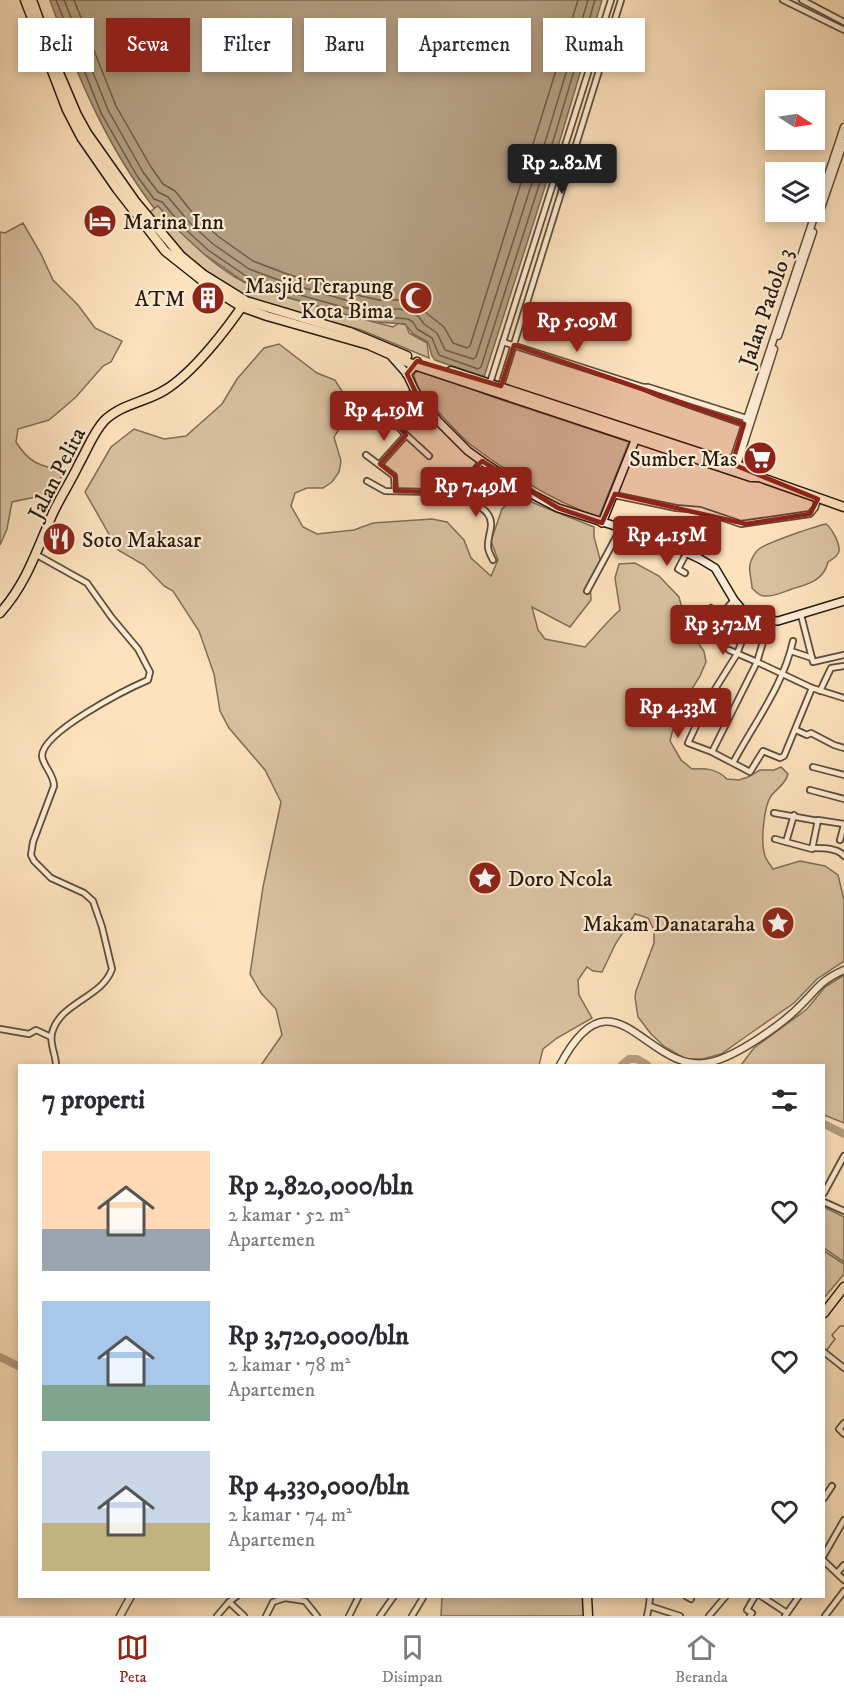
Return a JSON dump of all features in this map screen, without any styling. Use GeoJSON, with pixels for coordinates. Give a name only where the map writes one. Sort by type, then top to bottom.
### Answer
{"type":"FeatureCollection","features":[{"type":"Feature","properties":{"kind":"highway"},"geometry":{"type":"LineString","coordinates":[[25,0],[32,11],[67,110],[81,137],[111,181],[169,249],[200,279],[267,316],[373,340],[416,363],[501,386],[752,471],[759,477],[844,507]]}},
{"type":"Feature","properties":{"kind":"highway"},"geometry":{"type":"LineString","coordinates":[[32,0],[32,11]]}},
{"type":"Feature","properties":{"kind":"highway","name":"Jalan Pelita"},"geometry":{"type":"LineString","coordinates":[[0,613],[23,583],[54,511],[104,422],[137,402],[168,389],[219,338],[244,304]]}},
{"type":"Feature","properties":{"kind":"highway"},"geometry":{"type":"LineString","coordinates":[[349,335],[384,352],[751,477],[759,477]]}},
{"type":"Feature","properties":{"kind":"highway"},"geometry":{"type":"LineString","coordinates":[[407,374],[416,363]]}},
{"type":"Feature","properties":{"kind":"highway"},"geometry":{"type":"LineString","coordinates":[[825,1312],[844,1287]]}},
{"type":"Feature","properties":{"kind":"highway"},"geometry":{"type":"LineString","coordinates":[[587,1598],[588,1616]]}},
{"type":"Feature","properties":{"kind":"main road"},"geometry":{"type":"LineString","coordinates":[[384,352],[407,374],[415,391],[438,422],[468,451],[533,495],[558,508],[660,540],[715,568],[734,600],[751,617],[769,622],[801,615],[844,601]]}},
{"type":"Feature","properties":{"kind":"main road"},"geometry":{"type":"LineString","coordinates":[[602,523],[636,438]]}},
{"type":"Feature","properties":{"kind":"street"},"geometry":{"type":"LineString","coordinates":[[490,383],[611,0]]}},
{"type":"Feature","properties":{"kind":"street"},"geometry":{"type":"LineString","coordinates":[[501,386],[621,0]]}},
{"type":"Feature","properties":{"kind":"street"},"geometry":{"type":"LineString","coordinates":[[783,0],[844,30]]}},
{"type":"Feature","properties":{"kind":"street"},"geometry":{"type":"LineString","coordinates":[[802,0],[844,22]]}},
{"type":"Feature","properties":{"kind":"street","name":"Jalan Padolo 3"},"geometry":{"type":"LineString","coordinates":[[825,188],[844,127]]}},
{"type":"Feature","properties":{"kind":"street"},"geometry":{"type":"LineString","coordinates":[[570,130],[580,133]]}},
{"type":"Feature","properties":{"kind":"street","name":"Jalan Padolo 3"},"geometry":{"type":"LineString","coordinates":[[825,192],[844,141]]}},
{"type":"Feature","properties":{"kind":"street","name":"Jalan Padolo 3"},"geometry":{"type":"LineString","coordinates":[[734,465],[814,222]]}},
{"type":"Feature","properties":{"kind":"street"},"geometry":{"type":"LineString","coordinates":[[503,342],[745,421]]}},
{"type":"Feature","properties":{"kind":"street","name":"Jalan Padolo 3"},"geometry":{"type":"LineString","coordinates":[[734,465],[745,421],[760,385]]}},
{"type":"Feature","properties":{"kind":"street"},"geometry":{"type":"LineString","coordinates":[[415,391],[386,411],[387,416],[429,456]]}},
{"type":"Feature","properties":{"kind":"street"},"geometry":{"type":"LineString","coordinates":[[380,464],[406,435]]}},
{"type":"Feature","properties":{"kind":"street"},"geometry":{"type":"LineString","coordinates":[[366,455],[394,476],[395,491]]}},
{"type":"Feature","properties":{"kind":"street"},"geometry":{"type":"LineString","coordinates":[[482,461],[464,483],[462,497],[480,506],[491,520],[487,546],[493,560]]}},
{"type":"Feature","properties":{"kind":"street"},"geometry":{"type":"LineString","coordinates":[[367,481],[379,489],[432,492],[464,483]]}},
{"type":"Feature","properties":{"kind":"street"},"geometry":{"type":"LineString","coordinates":[[614,495],[676,508],[700,510],[733,522],[746,524],[810,514],[818,499]]}},
{"type":"Feature","properties":{"kind":"street"},"geometry":{"type":"LineString","coordinates":[[587,591],[621,528]]}},
{"type":"Feature","properties":{"kind":"street"},"geometry":{"type":"LineString","coordinates":[[685,573],[678,569],[687,552]]}},
{"type":"Feature","properties":{"kind":"street"},"geometry":{"type":"LineString","coordinates":[[37,555],[87,583],[138,650],[150,672],[148,680],[81,715],[54,738],[43,753],[42,758],[53,777],[54,786],[33,842],[31,855],[51,878],[84,892],[93,901],[112,969],[104,981],[63,1013],[51,1037],[56,1064]]}},
{"type":"Feature","properties":{"kind":"street"},"geometry":{"type":"LineString","coordinates":[[720,616],[734,600]]}},
{"type":"Feature","properties":{"kind":"street"},"geometry":{"type":"LineString","coordinates":[[711,609],[746,631]]}},
{"type":"Feature","properties":{"kind":"street"},"geometry":{"type":"LineString","coordinates":[[801,615],[813,662],[844,655]]}},
{"type":"Feature","properties":{"kind":"street"},"geometry":{"type":"LineString","coordinates":[[751,617],[737,654],[707,702],[688,742],[734,761],[750,772],[763,751],[783,757],[812,688]]}},
{"type":"Feature","properties":{"kind":"street"},"geometry":{"type":"LineString","coordinates":[[712,752],[757,662],[769,622]]}},
{"type":"Feature","properties":{"kind":"street"},"geometry":{"type":"LineString","coordinates":[[734,761],[767,705],[782,674],[793,641]]}},
{"type":"Feature","properties":{"kind":"street"},"geometry":{"type":"LineString","coordinates":[[729,650],[812,688],[844,698]]}},
{"type":"Feature","properties":{"kind":"street"},"geometry":{"type":"LineString","coordinates":[[791,651],[812,658]]}},
{"type":"Feature","properties":{"kind":"street"},"geometry":{"type":"LineString","coordinates":[[820,691],[831,668],[844,666]]}},
{"type":"Feature","properties":{"kind":"street"},"geometry":{"type":"LineString","coordinates":[[707,702],[730,714]]}},
{"type":"Feature","properties":{"kind":"street"},"geometry":{"type":"LineString","coordinates":[[796,730],[807,735],[818,732],[834,746],[844,748]]}},
{"type":"Feature","properties":{"kind":"street"},"geometry":{"type":"LineString","coordinates":[[813,767],[844,775]]}},
{"type":"Feature","properties":{"kind":"street"},"geometry":{"type":"LineString","coordinates":[[810,790],[844,799]]}},
{"type":"Feature","properties":{"kind":"street"},"geometry":{"type":"LineString","coordinates":[[774,813],[844,824],[840,840]]}},
{"type":"Feature","properties":{"kind":"street"},"geometry":{"type":"LineString","coordinates":[[786,842],[794,816]]}},
{"type":"Feature","properties":{"kind":"street"},"geometry":{"type":"LineString","coordinates":[[813,848],[818,821]]}},
{"type":"Feature","properties":{"kind":"street"},"geometry":{"type":"LineString","coordinates":[[775,839],[813,848],[825,848],[844,856]]}},
{"type":"Feature","properties":{"kind":"street"},"geometry":{"type":"LineString","coordinates":[[560,1064],[591,1026],[599,1021],[607,1021],[627,1028],[673,1058],[685,1063],[712,1062],[738,1051],[779,1024],[822,982],[844,970]]}},
{"type":"Feature","properties":{"kind":"street"},"geometry":{"type":"LineString","coordinates":[[0,1029],[28,1034],[36,1030],[51,1037]]}},
{"type":"Feature","properties":{"kind":"street"},"geometry":{"type":"LineString","coordinates":[[825,1191],[844,1156]]}},
{"type":"Feature","properties":{"kind":"street"},"geometry":{"type":"LineString","coordinates":[[825,1202],[844,1211]]}},
{"type":"Feature","properties":{"kind":"street"},"geometry":{"type":"LineString","coordinates":[[826,1354],[844,1368]]}},
{"type":"Feature","properties":{"kind":"street"},"geometry":{"type":"LineString","coordinates":[[844,1423],[838,1429],[844,1434]]}},
{"type":"Feature","properties":{"kind":"street"},"geometry":{"type":"LineString","coordinates":[[825,1496],[832,1486]]}},
{"type":"Feature","properties":{"kind":"street"},"geometry":{"type":"LineString","coordinates":[[825,1553],[844,1520]]}},
{"type":"Feature","properties":{"kind":"street"},"geometry":{"type":"LineString","coordinates":[[825,1563],[844,1580]]}},
{"type":"Feature","properties":{"kind":"street"},"geometry":{"type":"LineString","coordinates":[[837,1573],[844,1565]]}},
{"type":"Feature","properties":{"kind":"street"},"geometry":{"type":"LineString","coordinates":[[825,1616],[844,1591]]}},
{"type":"Feature","properties":{"kind":"street"},"geometry":{"type":"LineString","coordinates":[[120,1616],[130,1598]]}},
{"type":"Feature","properties":{"kind":"street"},"geometry":{"type":"LineString","coordinates":[[217,1616],[234,1598]]}},
{"type":"Feature","properties":{"kind":"street"},"geometry":{"type":"LineString","coordinates":[[266,1616],[273,1602],[294,1598],[305,1601],[317,1616]]}},
{"type":"Feature","properties":{"kind":"street"},"geometry":{"type":"LineString","coordinates":[[349,1616],[358,1598]]}},
{"type":"Feature","properties":{"kind":"street"},"geometry":{"type":"LineString","coordinates":[[380,1616],[393,1598]]}},
{"type":"Feature","properties":{"kind":"street"},"geometry":{"type":"LineString","coordinates":[[412,1616],[423,1598]]}},
{"type":"Feature","properties":{"kind":"street"},"geometry":{"type":"LineString","coordinates":[[647,1616],[650,1598]]}},
{"type":"Feature","properties":{"kind":"street"},"geometry":{"type":"LineString","coordinates":[[709,1616],[724,1598]]}},
{"type":"Feature","properties":{"kind":"street"},"geometry":{"type":"LineString","coordinates":[[750,1616],[752,1613],[747,1610],[754,1598]]}},
{"type":"Feature","properties":{"kind":"street"},"geometry":{"type":"LineString","coordinates":[[765,1598],[786,1614],[798,1598]]}},
{"type":"Feature","properties":{"kind":"street"},"geometry":{"type":"LineString","coordinates":[[229,1602],[244,1616]]}},
{"type":"Feature","properties":{"kind":"street"},"geometry":{"type":"LineString","coordinates":[[649,1606],[680,1616]]}},
{"type":"Feature","properties":{"kind":"highlighted area"},"geometry":{"type":"Polygon","coordinates":[[[514,345],[744,424],[732,464],[818,499],[810,514],[746,524],[615,494],[602,523],[558,508],[482,461],[459,485],[432,492],[395,491],[395,476],[380,464],[406,435],[386,411],[415,391],[407,374],[417,361],[501,386],[514,345]]]}},
{"type":"Feature","properties":{"kind":"shaded area"},"geometry":{"type":"Polygon","coordinates":[[[158,205],[203,253],[242,281],[275,294],[381,324],[393,327],[399,323],[406,325],[409,333],[427,343],[429,358],[361,330],[288,311],[243,296],[191,262],[149,213],[158,205]]]}},
{"type":"Feature","properties":{"kind":"shaded area"},"geometry":{"type":"Polygon","coordinates":[[[23,223],[53,280],[78,305],[95,328],[122,341],[111,362],[103,366],[76,397],[49,420],[18,429],[16,442],[26,455],[36,463],[64,471],[54,493],[12,502],[7,529],[0,545],[0,232],[5,233],[23,223]]]}},
{"type":"Feature","properties":{"kind":"shaded area"},"geometry":{"type":"Polygon","coordinates":[[[279,344],[317,373],[335,380],[345,396],[345,420],[334,437],[341,461],[339,472],[332,482],[323,488],[307,488],[295,493],[291,506],[303,527],[317,534],[354,530],[373,523],[432,519],[447,522],[464,540],[471,558],[491,576],[498,560],[491,541],[502,509],[517,495],[594,527],[594,537],[601,563],[590,582],[591,600],[570,627],[532,607],[538,630],[545,639],[585,647],[620,610],[615,578],[619,564],[635,563],[659,576],[679,597],[688,630],[704,651],[706,662],[677,713],[670,741],[681,760],[692,769],[711,770],[727,779],[739,780],[760,770],[774,770],[781,767],[788,774],[771,796],[765,815],[763,847],[767,861],[773,869],[800,861],[825,866],[838,875],[844,900],[844,961],[817,979],[794,1003],[721,1054],[703,1059],[686,1059],[665,1047],[638,1017],[636,991],[654,943],[654,930],[648,918],[635,914],[616,943],[602,972],[593,971],[587,967],[578,980],[579,995],[592,1018],[557,1038],[543,1049],[539,1064],[262,1064],[282,1035],[276,1009],[261,993],[250,974],[263,887],[281,802],[265,770],[229,728],[220,711],[214,674],[199,631],[173,591],[164,586],[144,565],[118,550],[85,492],[111,447],[134,429],[164,439],[186,436],[222,404],[237,379],[264,348],[279,344]]]}},
{"type":"Feature","properties":{"kind":"shaded area"},"geometry":{"type":"Polygon","coordinates":[[[421,369],[493,397],[629,442],[599,517],[565,504],[532,486],[471,445],[420,391],[414,374],[421,369]]]}},
{"type":"Feature","properties":{"kind":"shaded area"},"geometry":{"type":"Polygon","coordinates":[[[826,524],[835,536],[839,551],[828,562],[819,577],[804,585],[771,596],[758,594],[752,588],[750,564],[758,550],[781,539],[826,524]]]}},
{"type":"Feature","properties":{"kind":"shaded area"},"geometry":{"type":"Polygon","coordinates":[[[844,975],[844,1123],[825,1115],[825,1064],[742,1064],[754,1048],[807,1009],[825,987],[844,975]]]}},
{"type":"Feature","properties":{"kind":"shaded area"},"geometry":{"type":"Polygon","coordinates":[[[825,1208],[844,1217],[844,1262],[825,1249],[825,1208]]]}},
{"type":"Feature","properties":{"kind":"shaded area"},"geometry":{"type":"Polygon","coordinates":[[[825,1252],[844,1264],[844,1274],[825,1297],[825,1252]]]}},
{"type":"Feature","properties":{"kind":"shaded area"},"geometry":{"type":"Polygon","coordinates":[[[442,1598],[584,1598],[586,1616],[441,1616],[442,1598]]]}},
{"type":"Feature","properties":{"kind":"water"},"geometry":{"type":"Polygon","coordinates":[[[50,0],[602,0],[597,18],[543,18],[543,72],[580,72],[484,377],[435,360],[428,342],[413,334],[405,324],[375,322],[280,295],[243,281],[204,254],[180,232],[158,206],[154,208],[121,159],[94,108],[78,72],[94,72],[94,18],[57,18],[50,0]]]}},
{"type":"Feature","properties":{"kind":"waterway"},"geometry":{"type":"LineString","coordinates":[[623,1064],[629,1059],[637,1059],[645,1064]]}},
{"type":"Feature","properties":{"kind":"waterway"},"geometry":{"type":"LineString","coordinates":[[825,1124],[844,1134]]}},
{"type":"Feature","properties":{"kind":"waterway"},"geometry":{"type":"LineString","coordinates":[[826,1351],[835,1339],[832,1335],[840,1326],[844,1326]]}},
{"type":"Feature","properties":{"kind":"waterway"},"geometry":{"type":"LineString","coordinates":[[0,1357],[18,1366]]}},
{"type":"Feature","properties":{"kind":"place","name":"Marina Inn"},"geometry":{"type":"Point","coordinates":[100,221]}},
{"type":"Feature","properties":{"kind":"place","name":"ATM"},"geometry":{"type":"Point","coordinates":[208,298]}},
{"type":"Feature","properties":{"kind":"place","name":"Masjid Terapung Kota Bima"},"geometry":{"type":"Point","coordinates":[416,298]}},
{"type":"Feature","properties":{"kind":"place","name":"Sumber Mas"},"geometry":{"type":"Point","coordinates":[760,458]}},
{"type":"Feature","properties":{"kind":"place","name":"Soto Makasar"},"geometry":{"type":"Point","coordinates":[59,539]}},
{"type":"Feature","properties":{"kind":"place","name":"Doro Ncola"},"geometry":{"type":"Point","coordinates":[485,878]}},
{"type":"Feature","properties":{"kind":"place","name":"Makam Danataraha"},"geometry":{"type":"Point","coordinates":[778,923]}}]}
